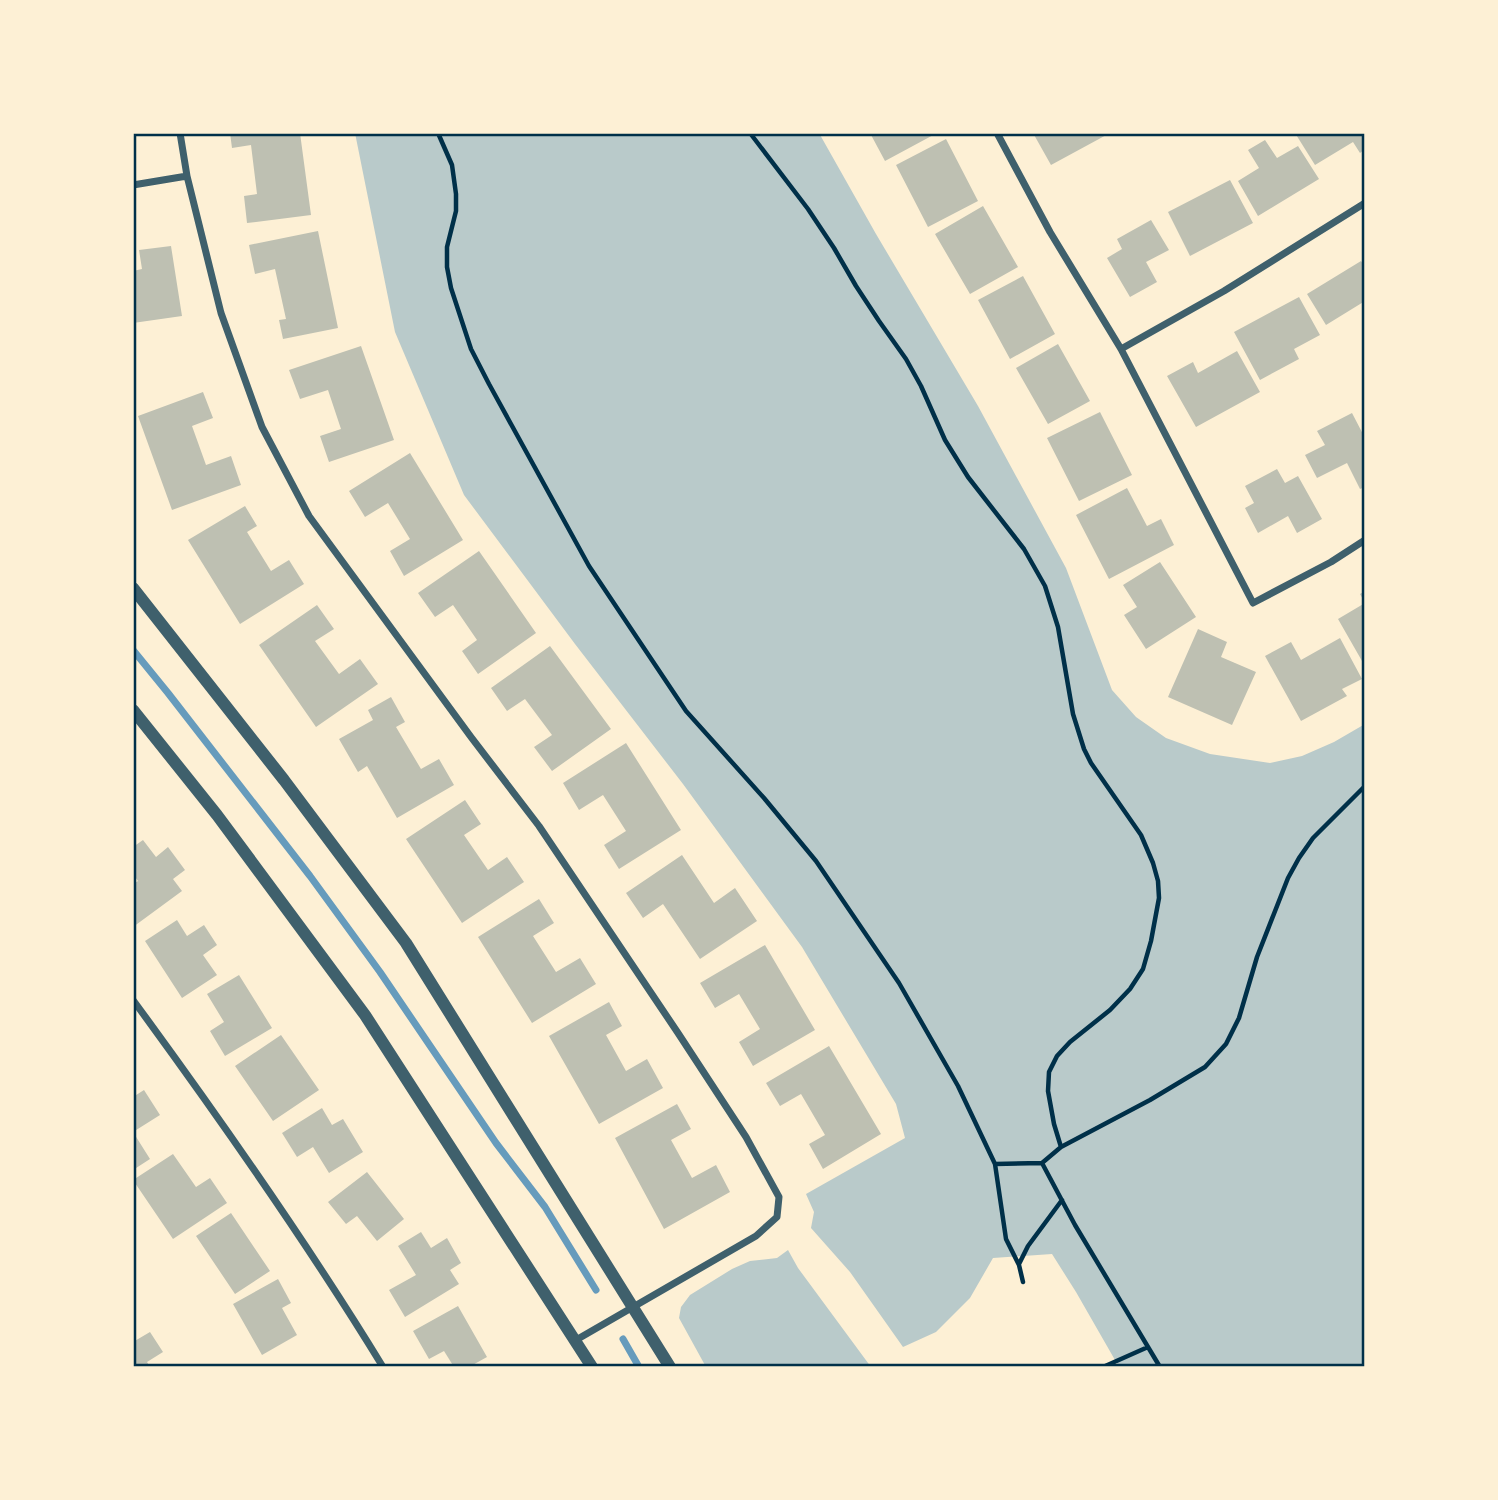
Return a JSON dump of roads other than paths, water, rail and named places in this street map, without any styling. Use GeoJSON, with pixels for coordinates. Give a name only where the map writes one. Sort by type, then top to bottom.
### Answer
{"type":"FeatureCollection","features":[{"type":"Feature","properties":{"kind":"street"},"geometry":{"type":"LineString","coordinates":[[180,133],[187,176],[221,313],[261,427],[309,516],[539,826],[746,1137],[779,1197],[777,1217],[756,1236],[576,1340]]}},
{"type":"Feature","properties":{"kind":"street"},"geometry":{"type":"LineString","coordinates":[[997,133],[1051,232],[1121,349],[1253,603],[1331,562],[1365,540]]}},
{"type":"Feature","properties":{"kind":"street"},"geometry":{"type":"LineString","coordinates":[[133,185],[187,176]]}},
{"type":"Feature","properties":{"kind":"street"},"geometry":{"type":"LineString","coordinates":[[1121,349],[1224,291],[1365,203]]}},
{"type":"Feature","properties":{"kind":"street"},"geometry":{"type":"LineString","coordinates":[[133,589],[284,780],[406,943],[670,1367]]}},
{"type":"Feature","properties":{"kind":"street"},"geometry":{"type":"LineString","coordinates":[[133,710],[216,815],[365,1015],[592,1367]]}},
{"type":"Feature","properties":{"kind":"street"},"geometry":{"type":"LineString","coordinates":[[133,1000],[218,1116],[347,1307],[383,1367]]}},
{"type":"Feature","properties":{"kind":"waterway"},"geometry":{"type":"LineString","coordinates":[[133,650],[310,876],[380,972],[496,1143],[545,1207],[596,1290]]}},
{"type":"Feature","properties":{"kind":"waterway"},"geometry":{"type":"LineString","coordinates":[[623,1339],[639,1367]]}}]}
